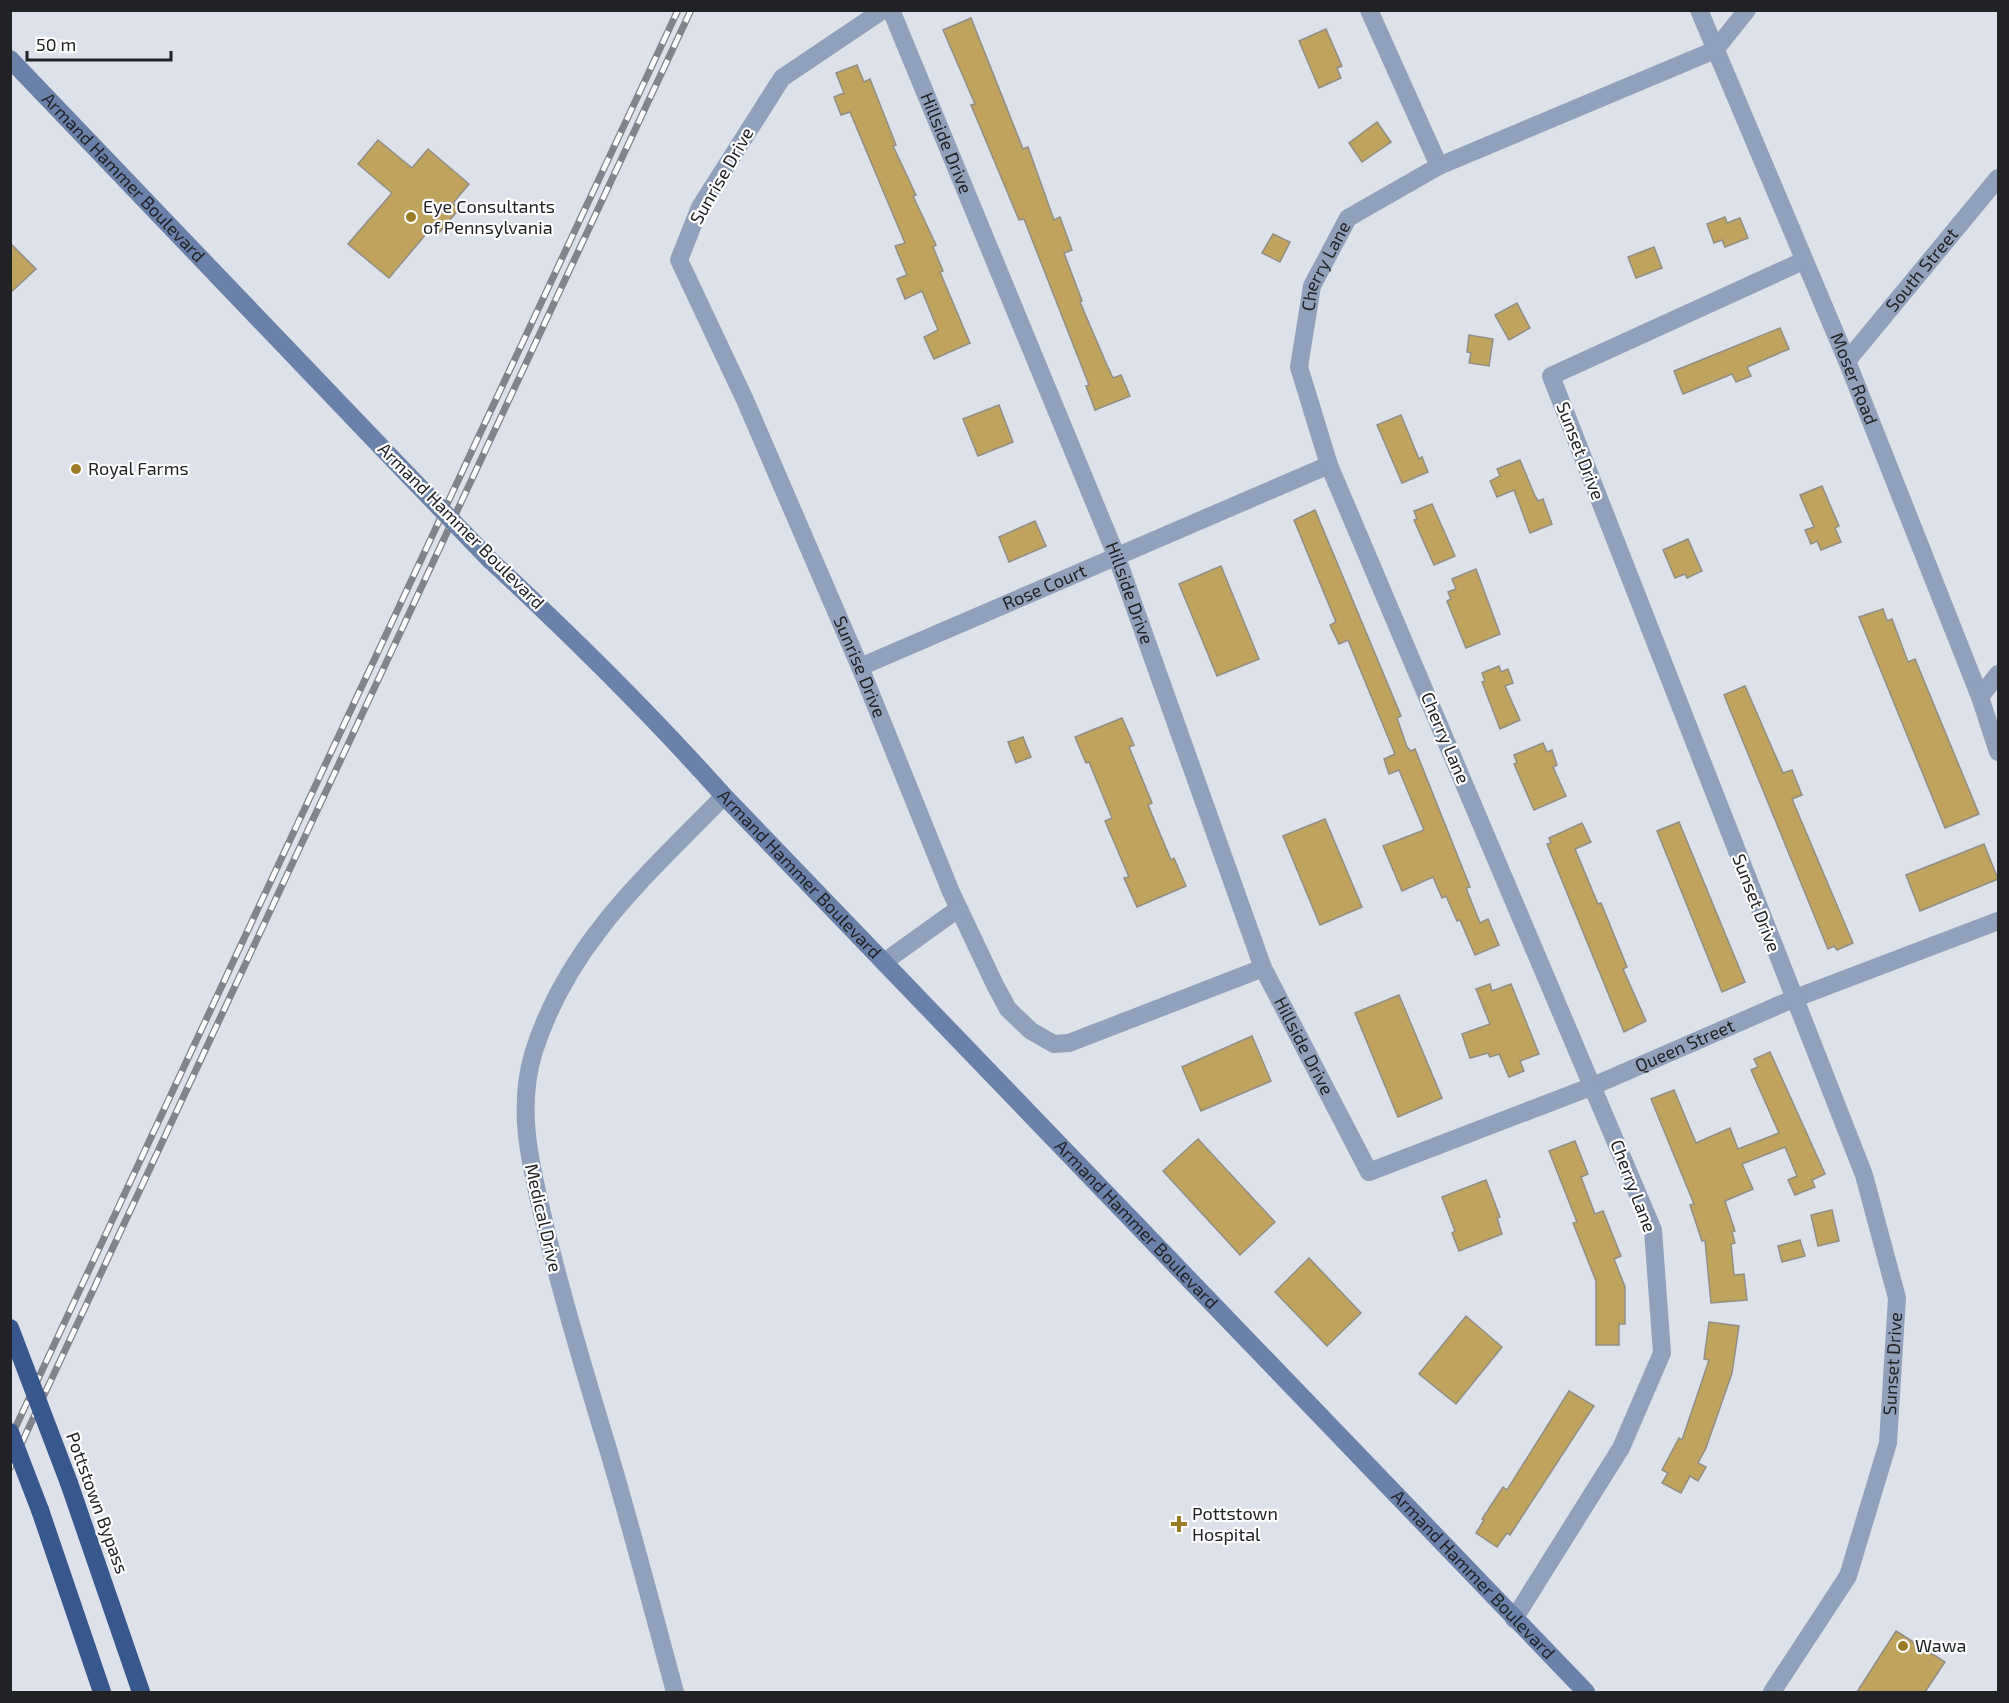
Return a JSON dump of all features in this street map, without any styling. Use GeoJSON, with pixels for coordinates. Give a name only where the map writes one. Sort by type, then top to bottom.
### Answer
{"type":"FeatureCollection","features":[{"type":"Feature","properties":{"kind":"highway","name":"Pottstown Bypass"},"geometry":{"type":"LineString","coordinates":[[10,1328],[69,1483],[141,1692]]}},
{"type":"Feature","properties":{"kind":"highway"},"geometry":{"type":"LineString","coordinates":[[10,1432],[40,1510],[102,1692]]}},
{"type":"Feature","properties":{"kind":"street","name":"Sunrise Drive"},"geometry":{"type":"LineString","coordinates":[[883,10],[782,78],[700,207],[678,260],[745,400],[860,667],[958,909],[1008,1009],[1031,1031],[1054,1044],[1069,1043],[1263,968]]}},
{"type":"Feature","properties":{"kind":"street","name":"Hillside Drive"},"geometry":{"type":"LineString","coordinates":[[891,10],[1116,555],[1263,968],[1369,1173]]}},
{"type":"Feature","properties":{"kind":"street"},"geometry":{"type":"LineString","coordinates":[[1369,10],[1439,166]]}},
{"type":"Feature","properties":{"kind":"street","name":"Moser Road"},"geometry":{"type":"LineString","coordinates":[[1699,10],[1847,361],[1980,697],[1998,752]]}},
{"type":"Feature","properties":{"kind":"street"},"geometry":{"type":"LineString","coordinates":[[1715,50],[1748,10]]}},
{"type":"Feature","properties":{"kind":"street","name":"Cherry Lane"},"geometry":{"type":"LineString","coordinates":[[1514,1618],[1621,1448],[1662,1353],[1653,1230],[1329,465],[1299,367],[1312,286],[1348,218],[1439,166],[1715,50]]}},
{"type":"Feature","properties":{"kind":"street","name":"Armand Hammer Boulevard"},"geometry":{"type":"LineString","coordinates":[[10,58],[490,560],[585,648],[661,724],[724,796],[1586,1692]]}},
{"type":"Feature","properties":{"kind":"street","name":"South Street"},"geometry":{"type":"LineString","coordinates":[[1847,361],[1998,178]]}},
{"type":"Feature","properties":{"kind":"street","name":"Sunset Drive"},"geometry":{"type":"LineString","coordinates":[[1772,1692],[1848,1576],[1888,1443],[1897,1298],[1864,1175],[1793,999],[1551,376],[1803,261]]}},
{"type":"Feature","properties":{"kind":"street","name":"Rose Court"},"geometry":{"type":"LineString","coordinates":[[860,667],[1329,465]]}},
{"type":"Feature","properties":{"kind":"street"},"geometry":{"type":"LineString","coordinates":[[1980,697],[1998,674]]}},
{"type":"Feature","properties":{"kind":"street","name":"Medical Drive"},"geometry":{"type":"LineString","coordinates":[[675,1692],[636,1544],[559,1286],[527,1150],[524,1103],[533,1053],[548,1012],[577,958],[599,926],[724,796]]}},
{"type":"Feature","properties":{"kind":"street"},"geometry":{"type":"LineString","coordinates":[[884,962],[958,909]]}},
{"type":"Feature","properties":{"kind":"street","name":"Queen Street"},"geometry":{"type":"LineString","coordinates":[[1369,1173],[1593,1086],[1793,999],[1998,921]]}},
{"type":"Feature","properties":{"kind":"building"},"geometry":{"type":"Polygon","coordinates":[[[971,18],[1023,149],[1028,147],[1054,220],[1060,217],[1072,250],[1064,253],[1082,301],[1080,302],[1113,378],[1121,375],[1130,396],[1095,410],[1086,386],[1089,385],[1024,219],[1019,220],[971,105],[975,104],[943,30],[971,18]]]}},
{"type":"Feature","properties":{"kind":"building"},"geometry":{"type":"Polygon","coordinates":[[[1326,29],[1342,66],[1337,68],[1341,78],[1319,88],[1299,41],[1326,29]]]}},
{"type":"Feature","properties":{"kind":"building"},"geometry":{"type":"Polygon","coordinates":[[[857,65],[864,82],[870,79],[896,145],[893,146],[936,245],[933,247],[943,271],[940,272],[970,343],[934,359],[924,337],[938,330],[922,291],[905,299],[897,279],[907,275],[895,246],[905,243],[850,112],[841,115],[834,97],[844,93],[836,73],[857,65]]]}},
{"type":"Feature","properties":{"kind":"building"},"geometry":{"type":"Polygon","coordinates":[[[1377,122],[1391,142],[1362,162],[1349,143],[1377,122]]]}},
{"type":"Feature","properties":{"kind":"building","name":"Eye Consultants of Pennsylvania"},"geometry":{"type":"Polygon","coordinates":[[[378,140],[412,168],[428,149],[469,184],[453,203],[460,208],[439,233],[432,227],[389,278],[348,244],[392,193],[358,164],[378,140]]]}},
{"type":"Feature","properties":{"kind":"building"},"geometry":{"type":"Polygon","coordinates":[[[1725,217],[1727,223],[1740,218],[1748,238],[1725,247],[1722,240],[1714,243],[1707,224],[1725,217]]]}},
{"type":"Feature","properties":{"kind":"building"},"geometry":{"type":"Polygon","coordinates":[[[1273,234],[1290,242],[1280,262],[1262,253],[1273,234]]]}},
{"type":"Feature","properties":{"kind":"building"},"geometry":{"type":"Polygon","coordinates":[[[10,243],[36,269],[10,293],[10,243]]]}},
{"type":"Feature","properties":{"kind":"building"},"geometry":{"type":"Polygon","coordinates":[[[1654,247],[1662,268],[1636,278],[1628,257],[1654,247]]]}},
{"type":"Feature","properties":{"kind":"building"},"geometry":{"type":"Polygon","coordinates":[[[1517,303],[1530,328],[1509,340],[1495,315],[1517,303]]]}},
{"type":"Feature","properties":{"kind":"building"},"geometry":{"type":"Polygon","coordinates":[[[1780,328],[1789,349],[1747,367],[1751,376],[1736,382],[1732,374],[1683,394],[1674,371],[1780,328]]]}},
{"type":"Feature","properties":{"kind":"building"},"geometry":{"type":"Polygon","coordinates":[[[1469,335],[1493,339],[1489,366],[1469,363],[1471,353],[1467,352],[1469,335]]]}},
{"type":"Feature","properties":{"kind":"building"},"geometry":{"type":"Polygon","coordinates":[[[999,405],[1013,442],[978,456],[963,419],[999,405]]]}},
{"type":"Feature","properties":{"kind":"building"},"geometry":{"type":"Polygon","coordinates":[[[1401,415],[1419,459],[1422,457],[1428,472],[1402,483],[1377,425],[1401,415]]]}},
{"type":"Feature","properties":{"kind":"building"},"geometry":{"type":"Polygon","coordinates":[[[1520,460],[1535,496],[1538,501],[1543,499],[1552,524],[1530,533],[1514,490],[1497,497],[1490,481],[1500,476],[1497,469],[1520,460]]]}},
{"type":"Feature","properties":{"kind":"building"},"geometry":{"type":"Polygon","coordinates":[[[1822,486],[1839,526],[1835,528],[1841,542],[1821,550],[1817,541],[1811,544],[1805,530],[1814,527],[1800,495],[1822,486]]]}},
{"type":"Feature","properties":{"kind":"building"},"geometry":{"type":"Polygon","coordinates":[[[1432,504],[1455,556],[1434,565],[1414,520],[1417,519],[1414,511],[1432,504]]]}},
{"type":"Feature","properties":{"kind":"building"},"geometry":{"type":"Polygon","coordinates":[[[1315,510],[1401,716],[1397,718],[1407,747],[1411,751],[1415,749],[1470,887],[1466,888],[1480,923],[1488,919],[1499,945],[1475,955],[1460,920],[1457,921],[1446,896],[1442,898],[1433,877],[1402,891],[1383,846],[1424,830],[1399,770],[1389,774],[1384,759],[1395,754],[1348,640],[1339,644],[1330,625],[1336,622],[1294,520],[1315,510]]]}},
{"type":"Feature","properties":{"kind":"building"},"geometry":{"type":"Polygon","coordinates":[[[1035,521],[1046,546],[1009,562],[999,537],[1035,521]]]}},
{"type":"Feature","properties":{"kind":"building"},"geometry":{"type":"Polygon","coordinates":[[[1688,539],[1702,571],[1687,578],[1685,574],[1675,578],[1663,550],[1688,539]]]}},
{"type":"Feature","properties":{"kind":"building"},"geometry":{"type":"Polygon","coordinates":[[[1221,566],[1259,659],[1217,676],[1179,584],[1221,566]]]}},
{"type":"Feature","properties":{"kind":"building"},"geometry":{"type":"Polygon","coordinates":[[[1476,569],[1500,634],[1466,648],[1447,601],[1451,599],[1448,592],[1456,589],[1452,579],[1476,569]]]}},
{"type":"Feature","properties":{"kind":"building"},"geometry":{"type":"Polygon","coordinates":[[[1883,609],[1887,621],[1892,619],[1908,662],[1915,659],[1979,814],[1945,828],[1859,617],[1883,609]]]}},
{"type":"Feature","properties":{"kind":"building"},"geometry":{"type":"Polygon","coordinates":[[[1499,666],[1501,672],[1508,669],[1513,683],[1505,686],[1520,720],[1500,729],[1482,682],[1485,681],[1482,673],[1499,666]]]}},
{"type":"Feature","properties":{"kind":"building"},"geometry":{"type":"Polygon","coordinates":[[[1745,686],[1783,773],[1792,770],[1802,795],[1792,799],[1853,943],[1837,950],[1834,946],[1828,949],[1724,695],[1745,686]]]}},
{"type":"Feature","properties":{"kind":"building"},"geometry":{"type":"Polygon","coordinates":[[[1122,718],[1134,745],[1129,747],[1152,803],[1148,805],[1171,860],[1174,858],[1186,886],[1137,907],[1124,878],[1129,877],[1105,821],[1112,818],[1089,762],[1086,763],[1075,737],[1122,718]]]}},
{"type":"Feature","properties":{"kind":"building"},"geometry":{"type":"Polygon","coordinates":[[[1023,737],[1031,757],[1016,763],[1008,742],[1023,737]]]}},
{"type":"Feature","properties":{"kind":"building"},"geometry":{"type":"Polygon","coordinates":[[[1543,743],[1547,752],[1552,750],[1557,765],[1553,767],[1566,796],[1534,810],[1514,764],[1517,763],[1514,755],[1543,743]]]}},
{"type":"Feature","properties":{"kind":"building"},"geometry":{"type":"Polygon","coordinates":[[[1325,819],[1362,907],[1320,925],[1283,836],[1325,819]]]}},
{"type":"Feature","properties":{"kind":"building"},"geometry":{"type":"Polygon","coordinates":[[[1679,822],[1745,982],[1722,992],[1657,831],[1679,822]]]}},
{"type":"Feature","properties":{"kind":"building"},"geometry":{"type":"Polygon","coordinates":[[[1582,823],[1591,842],[1575,849],[1598,904],[1601,903],[1627,967],[1623,969],[1646,1021],[1624,1032],[1547,844],[1551,843],[1549,838],[1582,823]]]}},
{"type":"Feature","properties":{"kind":"building"},"geometry":{"type":"Polygon","coordinates":[[[1984,844],[1998,879],[1920,911],[1906,875],[1984,844]]]}},
{"type":"Feature","properties":{"kind":"building"},"geometry":{"type":"Polygon","coordinates":[[[1490,984],[1492,991],[1511,984],[1539,1054],[1520,1061],[1524,1071],[1509,1077],[1499,1054],[1490,1057],[1488,1053],[1470,1058],[1462,1034],[1490,1024],[1476,989],[1490,984]]]}},
{"type":"Feature","properties":{"kind":"building"},"geometry":{"type":"Polygon","coordinates":[[[1399,995],[1442,1098],[1398,1117],[1355,1013],[1399,995]]]}},
{"type":"Feature","properties":{"kind":"building"},"geometry":{"type":"Polygon","coordinates":[[[1252,1036],[1271,1081],[1201,1111],[1182,1067],[1252,1036]]]}},
{"type":"Feature","properties":{"kind":"building"},"geometry":{"type":"Polygon","coordinates":[[[1770,1052],[1825,1174],[1812,1180],[1815,1187],[1795,1195],[1788,1180],[1797,1176],[1785,1147],[1742,1164],[1753,1189],[1725,1201],[1735,1231],[1732,1232],[1735,1243],[1731,1244],[1734,1275],[1744,1274],[1747,1300],[1711,1303],[1705,1240],[1702,1241],[1690,1205],[1694,1204],[1651,1099],[1674,1090],[1696,1143],[1730,1128],[1738,1149],[1779,1133],[1751,1070],[1758,1067],[1754,1059],[1770,1052]]]}},
{"type":"Feature","properties":{"kind":"building"},"geometry":{"type":"Polygon","coordinates":[[[1198,1139],[1275,1222],[1240,1255],[1163,1171],[1198,1139]]]}},
{"type":"Feature","properties":{"kind":"building"},"geometry":{"type":"Polygon","coordinates":[[[1575,1141],[1588,1174],[1581,1177],[1595,1214],[1603,1211],[1621,1256],[1614,1259],[1625,1287],[1625,1324],[1619,1324],[1619,1345],[1596,1345],[1596,1281],[1573,1223],[1577,1222],[1549,1151],[1575,1141]]]}},
{"type":"Feature","properties":{"kind":"building"},"geometry":{"type":"Polygon","coordinates":[[[1486,1180],[1500,1217],[1497,1218],[1502,1234],[1459,1251],[1452,1233],[1455,1231],[1442,1197],[1486,1180]]]}},
{"type":"Feature","properties":{"kind":"building"},"geometry":{"type":"Polygon","coordinates":[[[1832,1210],[1839,1241],[1818,1246],[1811,1215],[1832,1210]]]}},
{"type":"Feature","properties":{"kind":"building"},"geometry":{"type":"Polygon","coordinates":[[[1800,1240],[1805,1256],[1782,1262],[1778,1246],[1800,1240]]]}},
{"type":"Feature","properties":{"kind":"building"},"geometry":{"type":"Polygon","coordinates":[[[1309,1258],[1361,1313],[1327,1346],[1275,1292],[1309,1258]]]}},
{"type":"Feature","properties":{"kind":"building"},"geometry":{"type":"Polygon","coordinates":[[[1466,1316],[1502,1347],[1456,1404],[1419,1374],[1466,1316]]]}},
{"type":"Feature","properties":{"kind":"building"},"geometry":{"type":"Polygon","coordinates":[[[1709,1322],[1739,1326],[1732,1373],[1706,1448],[1698,1463],[1706,1467],[1698,1481],[1690,1476],[1681,1493],[1662,1483],[1668,1473],[1662,1470],[1679,1438],[1682,1440],[1709,1360],[1704,1359],[1709,1322]]]}},
{"type":"Feature","properties":{"kind":"building"},"geometry":{"type":"Polygon","coordinates":[[[1569,1391],[1594,1406],[1510,1535],[1507,1533],[1497,1547],[1476,1533],[1484,1520],[1482,1519],[1503,1487],[1507,1490],[1569,1391]]]}},
{"type":"Feature","properties":{"kind":"building","name":"Wawa"},"geometry":{"type":"Polygon","coordinates":[[[1896,1631],[1945,1662],[1925,1692],[1857,1692],[1896,1631]]]}},
{"type":"Feature","properties":{"kind":"railway"},"geometry":{"type":"LineString","coordinates":[[10,1439],[678,10]]}},
{"type":"Feature","properties":{"kind":"railway"},"geometry":{"type":"LineString","coordinates":[[10,1468],[691,10]]}},
{"type":"Feature","properties":{"kind":"place","name":"Eye Consultants of Pennsylvania"},"geometry":{"type":"Point","coordinates":[411,217]}},
{"type":"Feature","properties":{"kind":"place","name":"Royal Farms"},"geometry":{"type":"Point","coordinates":[76,469]}},
{"type":"Feature","properties":{"kind":"place","name":"Pottstown Hospital"},"geometry":{"type":"Point","coordinates":[1179,1524]}},
{"type":"Feature","properties":{"kind":"place","name":"Wawa"},"geometry":{"type":"Point","coordinates":[1903,1646]}}]}
